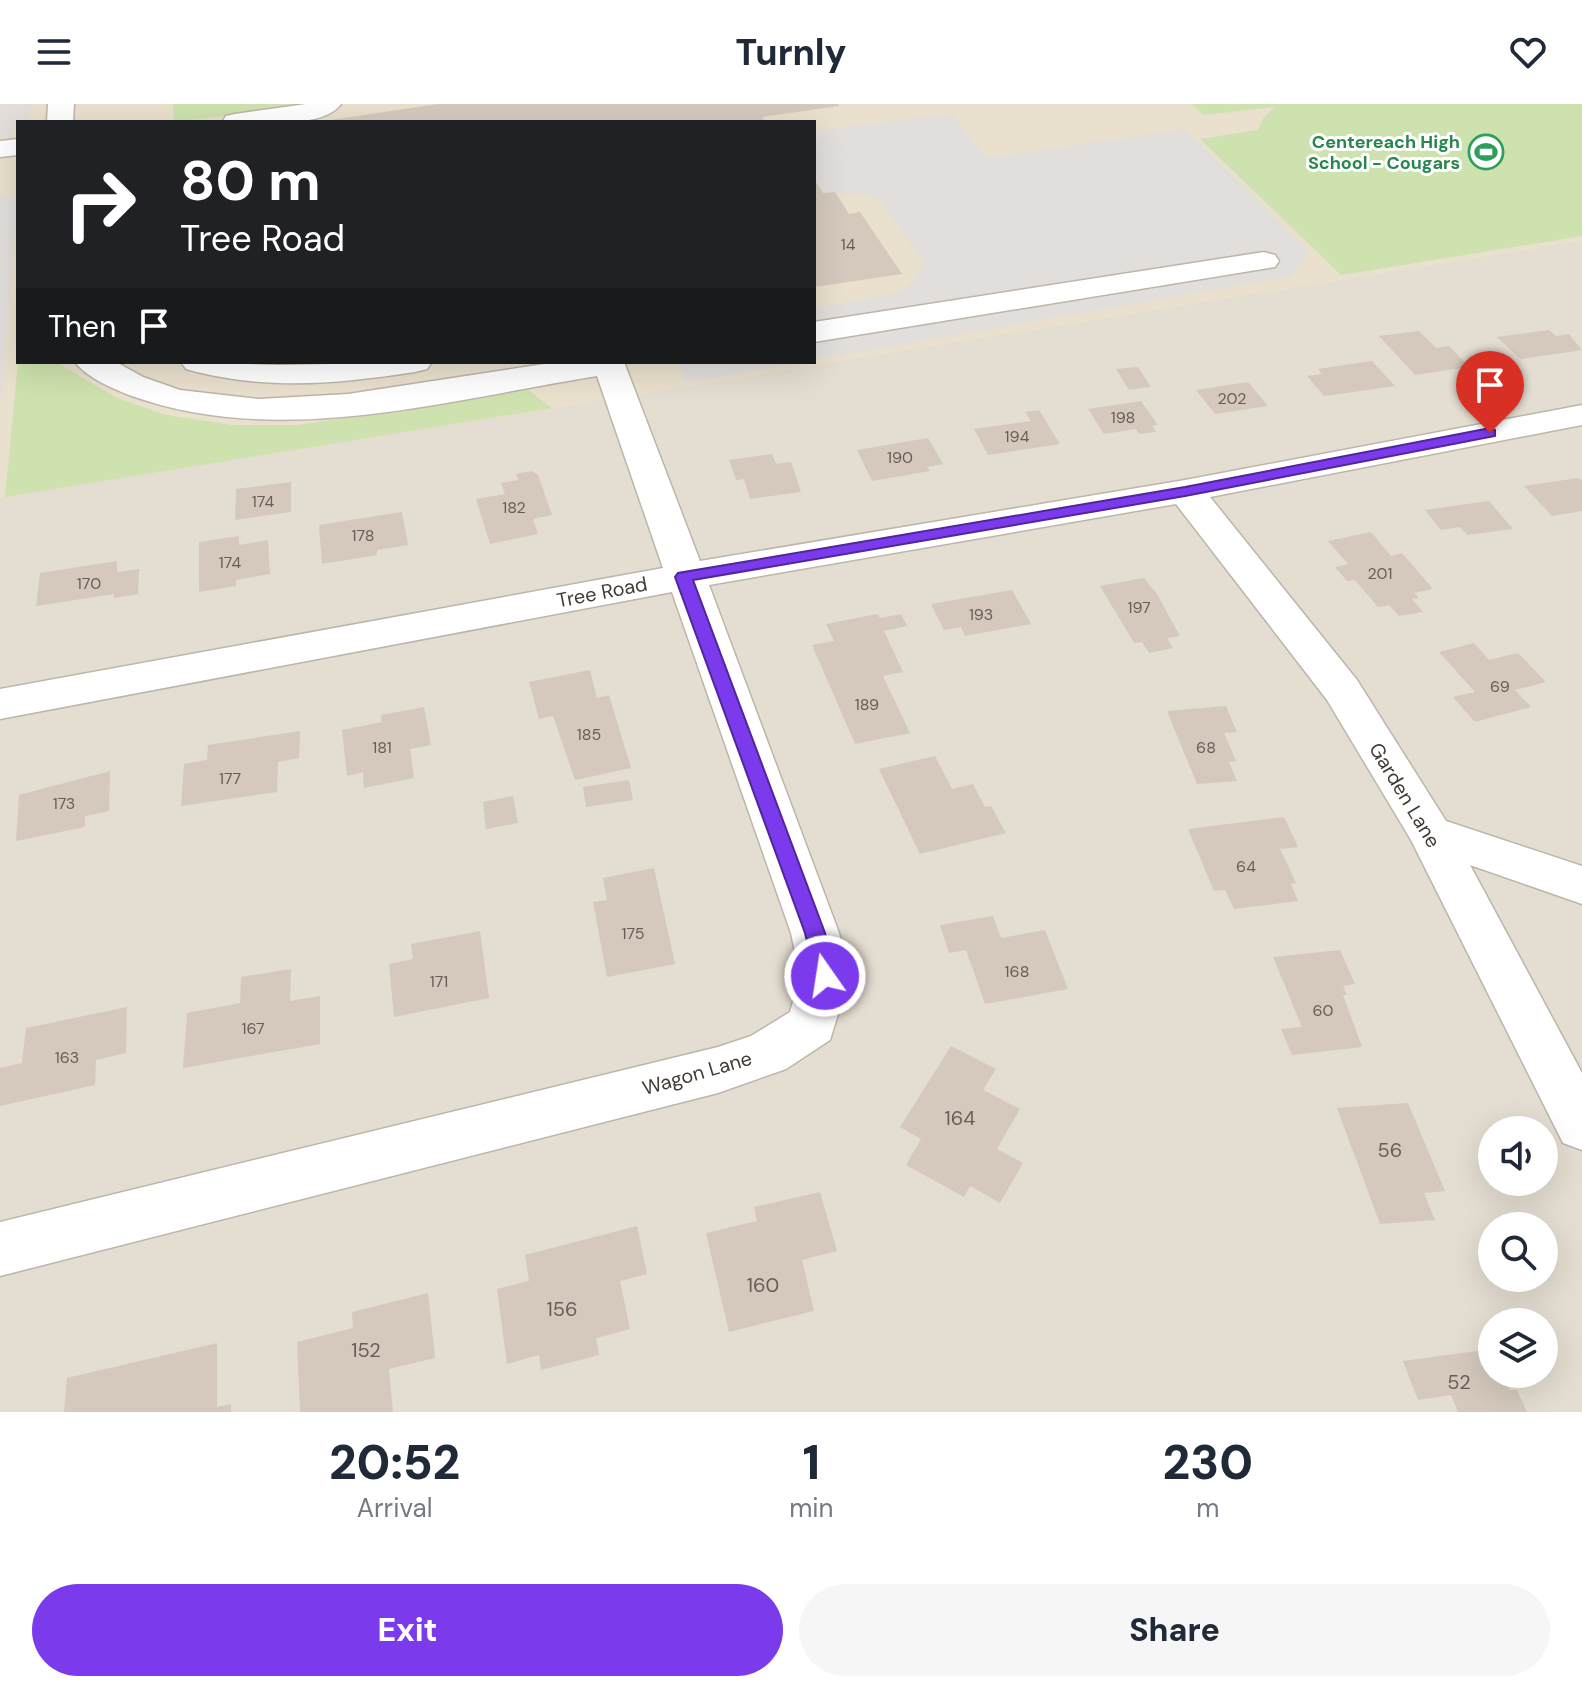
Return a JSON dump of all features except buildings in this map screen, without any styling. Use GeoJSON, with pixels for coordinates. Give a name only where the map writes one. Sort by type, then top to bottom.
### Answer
{"type":"FeatureCollection","features":[{"type":"Feature","properties":{"kind":"street"},"geometry":{"type":"LineString","coordinates":[[251,120],[307,113],[328,104]]}},
{"type":"Feature","properties":{"kind":"street"},"geometry":{"type":"LineString","coordinates":[[816,332],[1264,261]]}},
{"type":"Feature","properties":{"kind":"street"},"geometry":{"type":"LineString","coordinates":[[96,364],[137,386],[182,401],[242,410],[301,410],[609,364]]}},
{"type":"Feature","properties":{"kind":"street"},"geometry":{"type":"LineString","coordinates":[[207,364],[245,373],[293,375],[341,373],[402,364]]}},
{"type":"Feature","properties":{"kind":"street"},"geometry":{"type":"LineString","coordinates":[[493,364],[538,375]]}},
{"type":"Feature","properties":{"kind":"street","name":"Wagon Lane"},"geometry":{"type":"LineString","coordinates":[[0,1249],[718,1070],[768,1053],[812,1025],[825,976],[815,933],[683,577],[615,364]]}},
{"type":"Feature","properties":{"kind":"street","name":"Tree Road"},"geometry":{"type":"LineString","coordinates":[[0,704],[683,577],[1185,491],[1582,415]]}},
{"type":"Feature","properties":{"kind":"street","name":"Garden Lane"},"geometry":{"type":"LineString","coordinates":[[1185,491],[1342,690],[1430,833],[1582,1126]]}},
{"type":"Feature","properties":{"kind":"street"},"geometry":{"type":"LineString","coordinates":[[1430,833],[1582,885]]}},
{"type":"Feature","properties":{"kind":"shaded area"},"geometry":{"type":"Polygon","coordinates":[[[0,104],[1582,104],[1582,1412],[0,1412],[0,104]]]}},
{"type":"Feature","properties":{"kind":"shaded area"},"geometry":{"type":"Polygon","coordinates":[[[0,104],[1582,104],[1582,241],[0,498],[0,104]]]}},
{"type":"Feature","properties":{"kind":"shaded area"},"geometry":{"type":"Polygon","coordinates":[[[0,104],[32,104],[27,120],[16,120],[11,136],[0,138],[0,104]]]}},
{"type":"Feature","properties":{"kind":"shaded area"},"geometry":{"type":"Polygon","coordinates":[[[952,114],[987,158],[1185,129],[1309,251],[1291,276],[816,360],[816,308],[890,295],[907,287],[925,264],[880,201],[866,194],[823,193],[816,182],[816,131],[952,114]]]}},
{"type":"Feature","properties":{"kind":"shaded area"},"geometry":{"type":"Polygon","coordinates":[[[0,196],[16,200],[16,223],[0,406],[0,196]]]}},
{"type":"Feature","properties":{"kind":"shaded area"},"geometry":{"type":"Polygon","coordinates":[[[679,364],[792,364],[686,383],[679,364]]]}},
{"type":"Feature","properties":{"kind":"green space"},"geometry":{"type":"Polygon","coordinates":[[[173,104],[308,104],[298,108],[174,120],[173,104]]]}},
{"type":"Feature","properties":{"kind":"green space"},"geometry":{"type":"Polygon","coordinates":[[[1192,104],[1582,104],[1582,236],[1341,275],[1200,139],[1258,130],[1264,117],[1275,107],[1204,115],[1192,104]]]}},
{"type":"Feature","properties":{"kind":"green space"},"geometry":{"type":"Polygon","coordinates":[[[18,364],[59,364],[117,398],[166,415],[232,425],[298,425],[528,390],[552,408],[5,497],[18,364]]]}},
{"type":"Feature","properties":{"kind":"place","name":"Centereach High School - Cougars"},"geometry":{"type":"Point","coordinates":[1486,152]}},
{"type":"Feature","properties":{"kind":"route"},"geometry":{"type":"LineString","coordinates":[[825,976],[815,933],[683,577],[1185,491],[1490,433]]}}]}
